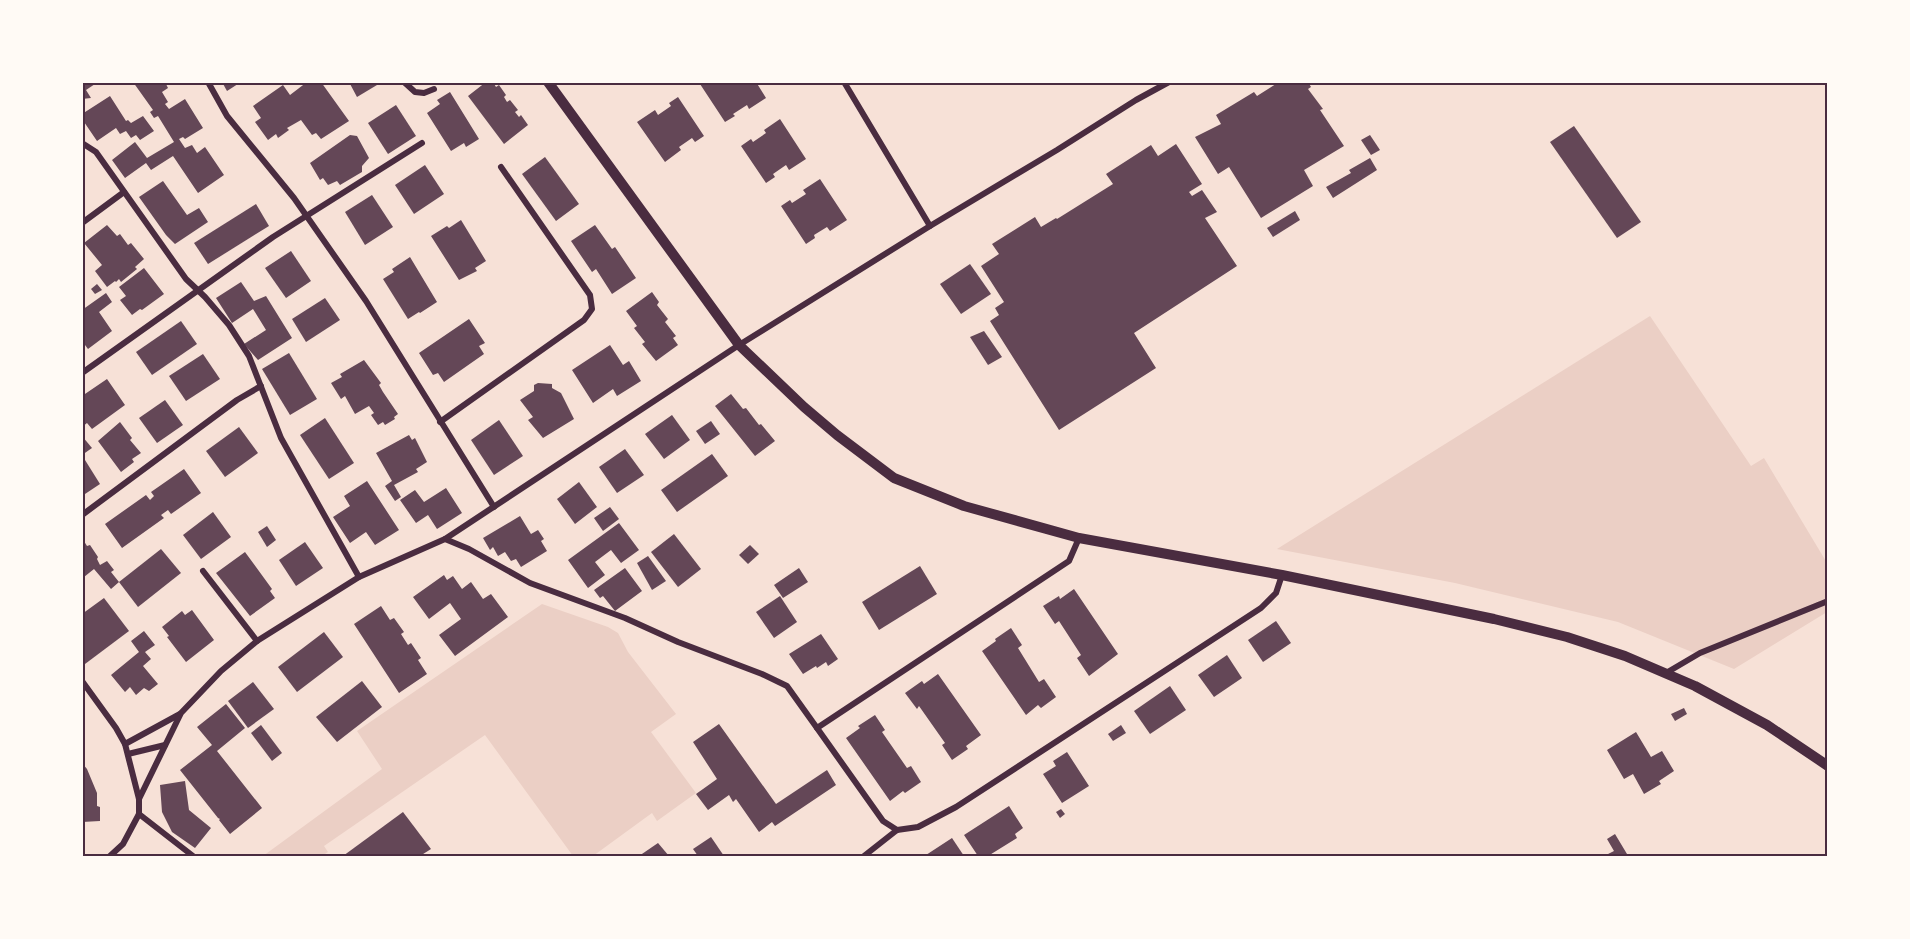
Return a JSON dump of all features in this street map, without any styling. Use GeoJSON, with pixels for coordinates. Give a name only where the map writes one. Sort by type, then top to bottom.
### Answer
{"type":"FeatureCollection","features":[{"type":"Feature","properties":{"kind":"street"},"geometry":{"type":"LineString","coordinates":[[208,82],[227,116],[307,216],[366,301],[494,507]]}},
{"type":"Feature","properties":{"kind":"street"},"geometry":{"type":"LineString","coordinates":[[404,82],[415,93],[424,93],[434,89]]}},
{"type":"Feature","properties":{"kind":"street"},"geometry":{"type":"LineString","coordinates":[[548,82],[739,345],[812,414],[894,478],[964,506],[1079,538],[1282,575],[1494,619],[1567,637],[1625,656],[1695,686],[1741,711],[1827,766]]}},
{"type":"Feature","properties":{"kind":"street"},"geometry":{"type":"LineString","coordinates":[[844,82],[930,226]]}},
{"type":"Feature","properties":{"kind":"street"},"geometry":{"type":"LineString","coordinates":[[139,799],[181,713],[220,671],[257,641],[359,577],[446,539],[739,345],[1136,100],[1169,82]]}},
{"type":"Feature","properties":{"kind":"street"},"geometry":{"type":"LineString","coordinates":[[82,143],[96,152],[186,279],[205,297],[249,356],[285,445],[359,577]]}},
{"type":"Feature","properties":{"kind":"street"},"geometry":{"type":"LineString","coordinates":[[82,373],[273,237],[422,143]]}},
{"type":"Feature","properties":{"kind":"street"},"geometry":{"type":"LineString","coordinates":[[440,422],[584,320],[592,309],[590,295],[501,167]]}},
{"type":"Feature","properties":{"kind":"street"},"geometry":{"type":"LineString","coordinates":[[82,223],[124,192]]}},
{"type":"Feature","properties":{"kind":"street"},"geometry":{"type":"LineString","coordinates":[[82,515],[237,400],[261,386]]}},
{"type":"Feature","properties":{"kind":"street"},"geometry":{"type":"LineString","coordinates":[[817,728],[1069,561],[1079,538]]}},
{"type":"Feature","properties":{"kind":"street"},"geometry":{"type":"LineString","coordinates":[[446,539],[469,549],[530,583],[625,618],[787,686],[883,821],[897,830]]}},
{"type":"Feature","properties":{"kind":"street"},"geometry":{"type":"LineString","coordinates":[[203,571],[257,641]]}},
{"type":"Feature","properties":{"kind":"street"},"geometry":{"type":"LineString","coordinates":[[864,856],[897,830],[918,827],[956,807],[1261,608],[1276,593],[1282,575]]}},
{"type":"Feature","properties":{"kind":"street"},"geometry":{"type":"LineString","coordinates":[[1665,673],[1700,653],[1827,602]]}},
{"type":"Feature","properties":{"kind":"street"},"geometry":{"type":"LineString","coordinates":[[82,681],[125,744],[139,799],[139,814],[123,844],[110,856]]}},
{"type":"Feature","properties":{"kind":"street"},"geometry":{"type":"LineString","coordinates":[[125,744],[181,713]]}},
{"type":"Feature","properties":{"kind":"street"},"geometry":{"type":"LineString","coordinates":[[128,754],[165,745]]}},
{"type":"Feature","properties":{"kind":"street"},"geometry":{"type":"LineString","coordinates":[[139,814],[193,856]]}},
{"type":"Feature","properties":{"kind":"shaded area"},"geometry":{"type":"Polygon","coordinates":[[[1650,316],[1751,466],[1764,458],[1827,563],[1827,612],[1734,669],[1618,622],[1455,583],[1277,549],[1650,316]]]}},
{"type":"Feature","properties":{"kind":"shaded area"},"geometry":{"type":"Polygon","coordinates":[[[542,604],[608,627],[618,633],[628,652],[676,714],[651,732],[696,793],[657,821],[652,813],[593,856],[573,856],[485,735],[324,846],[328,852],[322,856],[263,856],[382,769],[357,731],[542,604]]]}},
{"type":"Feature","properties":{"kind":"building"},"geometry":{"type":"Polygon","coordinates":[[[82,82],[98,82],[86,90],[91,98],[82,99],[82,82]]]}},
{"type":"Feature","properties":{"kind":"building"},"geometry":{"type":"Polygon","coordinates":[[[133,82],[165,82],[168,88],[162,92],[169,109],[185,99],[203,128],[185,139],[183,137],[179,139],[185,148],[192,145],[197,153],[205,147],[224,175],[198,193],[173,156],[151,170],[146,163],[125,178],[112,160],[135,142],[147,158],[174,142],[158,116],[154,118],[150,112],[153,110],[133,82]]]}},
{"type":"Feature","properties":{"kind":"building"},"geometry":{"type":"Polygon","coordinates":[[[222,82],[241,82],[227,91],[222,82]]]}},
{"type":"Feature","properties":{"kind":"building"},"geometry":{"type":"Polygon","coordinates":[[[307,82],[309,85],[311,82],[321,82],[349,121],[321,139],[316,133],[312,135],[301,120],[287,128],[289,130],[278,138],[276,134],[268,140],[255,122],[261,118],[253,106],[283,85],[290,95],[307,82]]]}},
{"type":"Feature","properties":{"kind":"building"},"geometry":{"type":"Polygon","coordinates":[[[349,82],[382,82],[357,97],[349,82]]]}},
{"type":"Feature","properties":{"kind":"building"},"geometry":{"type":"Polygon","coordinates":[[[486,82],[493,82],[496,87],[499,85],[506,95],[504,97],[507,102],[510,100],[518,110],[515,112],[519,117],[521,115],[528,125],[504,144],[468,96],[486,82]]]}},
{"type":"Feature","properties":{"kind":"building"},"geometry":{"type":"Polygon","coordinates":[[[702,82],[756,82],[766,98],[749,109],[747,105],[725,122],[700,84],[702,82]]]}},
{"type":"Feature","properties":{"kind":"building"},"geometry":{"type":"Polygon","coordinates":[[[1279,82],[1308,82],[1311,87],[1308,89],[1323,109],[1320,110],[1344,146],[1304,170],[1313,186],[1261,218],[1229,167],[1218,174],[1195,137],[1221,124],[1216,115],[1254,92],[1257,96],[1279,82]]]}},
{"type":"Feature","properties":{"kind":"building"},"geometry":{"type":"Polygon","coordinates":[[[450,92],[479,139],[466,147],[464,143],[451,151],[427,113],[440,104],[437,100],[450,92]]]}},
{"type":"Feature","properties":{"kind":"building"},"geometry":{"type":"Polygon","coordinates":[[[110,96],[126,121],[131,123],[143,116],[154,131],[140,140],[136,135],[131,138],[126,131],[120,134],[116,128],[97,141],[82,119],[82,114],[110,96]]]}},
{"type":"Feature","properties":{"kind":"building"},"geometry":{"type":"Polygon","coordinates":[[[678,97],[704,136],[695,142],[692,138],[679,147],[681,150],[665,162],[637,122],[655,110],[658,115],[671,106],[669,103],[678,97]]]}},
{"type":"Feature","properties":{"kind":"building"},"geometry":{"type":"Polygon","coordinates":[[[396,105],[416,136],[388,154],[368,123],[396,105]]]}},
{"type":"Feature","properties":{"kind":"building"},"geometry":{"type":"Polygon","coordinates":[[[780,119],[806,159],[789,170],[786,165],[773,174],[775,177],[766,183],[741,146],[751,139],[753,142],[766,133],[764,130],[780,119]]]}},
{"type":"Feature","properties":{"kind":"building"},"geometry":{"type":"Polygon","coordinates":[[[1574,126],[1641,222],[1617,238],[1550,142],[1574,126]]]}},
{"type":"Feature","properties":{"kind":"building"},"geometry":{"type":"Polygon","coordinates":[[[350,135],[357,136],[369,158],[362,166],[362,172],[340,185],[337,181],[328,185],[323,178],[320,180],[310,163],[350,135]]]}},
{"type":"Feature","properties":{"kind":"building"},"geometry":{"type":"Polygon","coordinates":[[[1370,135],[1380,150],[1371,155],[1361,140],[1370,135]]]}},
{"type":"Feature","properties":{"kind":"building"},"geometry":{"type":"Polygon","coordinates":[[[1176,144],[1202,184],[1189,192],[1192,196],[1202,190],[1217,212],[1205,218],[1237,266],[1134,333],[1156,368],[1059,430],[990,321],[999,315],[995,308],[1004,302],[981,266],[999,254],[992,244],[1035,217],[1041,227],[1057,219],[1113,184],[1106,174],[1151,145],[1158,156],[1176,144]]]}},
{"type":"Feature","properties":{"kind":"building"},"geometry":{"type":"Polygon","coordinates":[[[545,157],[579,204],[556,221],[522,174],[545,157]]]}},
{"type":"Feature","properties":{"kind":"building"},"geometry":{"type":"Polygon","coordinates":[[[1370,158],[1377,170],[1333,198],[1326,187],[1351,173],[1349,170],[1370,158]]]}},
{"type":"Feature","properties":{"kind":"building"},"geometry":{"type":"Polygon","coordinates":[[[425,165],[444,194],[414,214],[395,185],[425,165]]]}},
{"type":"Feature","properties":{"kind":"building"},"geometry":{"type":"Polygon","coordinates":[[[820,179],[847,220],[830,231],[827,227],[814,235],[815,238],[806,244],[781,206],[790,200],[792,203],[806,194],[803,190],[820,179]]]}},
{"type":"Feature","properties":{"kind":"building"},"geometry":{"type":"Polygon","coordinates":[[[163,181],[187,215],[199,208],[208,222],[175,244],[139,197],[163,181]]]}},
{"type":"Feature","properties":{"kind":"building"},"geometry":{"type":"Polygon","coordinates":[[[372,195],[393,227],[365,245],[345,212],[372,195]]]}},
{"type":"Feature","properties":{"kind":"building"},"geometry":{"type":"Polygon","coordinates":[[[256,204],[269,226],[208,264],[194,243],[256,204]]]}},
{"type":"Feature","properties":{"kind":"building"},"geometry":{"type":"Polygon","coordinates":[[[1295,211],[1300,220],[1273,237],[1267,228],[1295,211]]]}},
{"type":"Feature","properties":{"kind":"building"},"geometry":{"type":"Polygon","coordinates":[[[461,220],[486,261],[475,268],[477,271],[459,280],[431,236],[461,220]]]}},
{"type":"Feature","properties":{"kind":"building"},"geometry":{"type":"Polygon","coordinates":[[[107,225],[117,236],[120,234],[128,245],[131,243],[144,259],[135,267],[137,269],[121,282],[119,279],[107,287],[95,271],[102,265],[84,243],[107,225]]]}},
{"type":"Feature","properties":{"kind":"building"},"geometry":{"type":"Polygon","coordinates":[[[595,225],[612,249],[615,247],[636,278],[612,294],[596,269],[592,272],[571,241],[595,225]]]}},
{"type":"Feature","properties":{"kind":"building"},"geometry":{"type":"Polygon","coordinates":[[[291,251],[311,281],[286,298],[265,268],[291,251]]]}},
{"type":"Feature","properties":{"kind":"building"},"geometry":{"type":"Polygon","coordinates":[[[410,257],[437,302],[408,319],[383,279],[394,272],[392,269],[410,257]]]}},
{"type":"Feature","properties":{"kind":"building"},"geometry":{"type":"Polygon","coordinates":[[[970,264],[991,294],[961,314],[940,284],[970,264]]]}},
{"type":"Feature","properties":{"kind":"building"},"geometry":{"type":"Polygon","coordinates":[[[144,268],[164,294],[132,315],[120,300],[126,296],[119,287],[144,268]]]}},
{"type":"Feature","properties":{"kind":"building"},"geometry":{"type":"Polygon","coordinates":[[[241,282],[254,301],[266,296],[292,338],[258,360],[244,344],[266,330],[253,309],[232,323],[216,298],[241,282]]]}},
{"type":"Feature","properties":{"kind":"building"},"geometry":{"type":"Polygon","coordinates":[[[97,284],[102,290],[95,294],[91,289],[97,284]]]}},
{"type":"Feature","properties":{"kind":"building"},"geometry":{"type":"Polygon","coordinates":[[[652,292],[659,302],[657,305],[668,319],[665,322],[676,336],[673,338],[678,345],[656,361],[642,344],[645,342],[634,328],[637,326],[626,311],[652,292]]]}},
{"type":"Feature","properties":{"kind":"building"},"geometry":{"type":"Polygon","coordinates":[[[106,293],[112,302],[99,312],[112,331],[88,349],[82,341],[82,310],[106,293]]]}},
{"type":"Feature","properties":{"kind":"building"},"geometry":{"type":"Polygon","coordinates":[[[325,298],[340,320],[306,342],[292,319],[325,298]]]}},
{"type":"Feature","properties":{"kind":"building"},"geometry":{"type":"Polygon","coordinates":[[[469,319],[485,343],[479,346],[484,354],[444,382],[438,373],[433,375],[419,353],[469,319]]]}},
{"type":"Feature","properties":{"kind":"building"},"geometry":{"type":"Polygon","coordinates":[[[181,321],[197,344],[152,375],[136,352],[181,321]]]}},
{"type":"Feature","properties":{"kind":"building"},"geometry":{"type":"Polygon","coordinates":[[[984,331],[1002,357],[988,365],[970,337],[984,331]]]}},
{"type":"Feature","properties":{"kind":"building"},"geometry":{"type":"Polygon","coordinates":[[[610,345],[623,365],[629,361],[641,381],[617,396],[613,389],[593,403],[572,370],[610,345]]]}},
{"type":"Feature","properties":{"kind":"building"},"geometry":{"type":"Polygon","coordinates":[[[289,353],[317,399],[290,415],[262,369],[289,353]]]}},
{"type":"Feature","properties":{"kind":"building"},"geometry":{"type":"Polygon","coordinates":[[[203,354],[220,379],[186,401],[169,376],[203,354]]]}},
{"type":"Feature","properties":{"kind":"building"},"geometry":{"type":"Polygon","coordinates":[[[364,360],[381,383],[379,385],[398,414],[394,417],[395,419],[385,425],[383,422],[378,425],[371,415],[374,413],[369,406],[355,414],[345,396],[341,399],[331,383],[342,377],[340,374],[364,360]]]}},
{"type":"Feature","properties":{"kind":"building"},"geometry":{"type":"Polygon","coordinates":[[[107,379],[125,405],[92,429],[87,423],[82,427],[82,396],[107,379]]]}},
{"type":"Feature","properties":{"kind":"building"},"geometry":{"type":"Polygon","coordinates":[[[552,384],[552,388],[561,393],[574,419],[543,438],[528,420],[533,417],[520,400],[534,391],[534,385],[552,384]]]}},
{"type":"Feature","properties":{"kind":"building"},"geometry":{"type":"Polygon","coordinates":[[[731,394],[775,441],[755,456],[715,406],[731,394]]]}},
{"type":"Feature","properties":{"kind":"building"},"geometry":{"type":"Polygon","coordinates":[[[165,400],[183,425],[157,443],[139,418],[165,400]]]}},
{"type":"Feature","properties":{"kind":"building"},"geometry":{"type":"Polygon","coordinates":[[[672,415],[690,440],[664,459],[645,434],[672,415]]]}},
{"type":"Feature","properties":{"kind":"building"},"geometry":{"type":"Polygon","coordinates":[[[325,418],[354,463],[329,479],[300,435],[325,418]]]}},
{"type":"Feature","properties":{"kind":"building"},"geometry":{"type":"Polygon","coordinates":[[[499,420],[523,456],[494,475],[471,440],[499,420]]]}},
{"type":"Feature","properties":{"kind":"building"},"geometry":{"type":"Polygon","coordinates":[[[711,421],[720,434],[705,444],[696,431],[711,421]]]}},
{"type":"Feature","properties":{"kind":"building"},"geometry":{"type":"Polygon","coordinates":[[[120,422],[132,438],[130,440],[141,453],[132,459],[134,462],[121,472],[98,441],[120,422]]]}},
{"type":"Feature","properties":{"kind":"building"},"geometry":{"type":"Polygon","coordinates":[[[239,427],[258,453],[225,477],[206,451],[239,427]]]}},
{"type":"Feature","properties":{"kind":"building"},"geometry":{"type":"Polygon","coordinates":[[[409,435],[412,440],[415,438],[427,462],[416,469],[418,472],[394,485],[401,497],[395,501],[385,486],[392,481],[376,453],[409,435]]]}},
{"type":"Feature","properties":{"kind":"building"},"geometry":{"type":"Polygon","coordinates":[[[82,436],[92,448],[82,455],[82,436]]]}},
{"type":"Feature","properties":{"kind":"building"},"geometry":{"type":"Polygon","coordinates":[[[625,449],[644,475],[617,493],[599,467],[625,449]]]}},
{"type":"Feature","properties":{"kind":"building"},"geometry":{"type":"Polygon","coordinates":[[[712,454],[728,476],[677,512],[661,490],[712,454]]]}},
{"type":"Feature","properties":{"kind":"building"},"geometry":{"type":"Polygon","coordinates":[[[85,460],[100,484],[82,496],[82,462],[85,460]]]}},
{"type":"Feature","properties":{"kind":"building"},"geometry":{"type":"Polygon","coordinates":[[[184,469],[201,493],[171,514],[168,510],[161,515],[164,518],[122,548],[105,524],[146,495],[150,500],[154,496],[151,492],[184,469]]]}},
{"type":"Feature","properties":{"kind":"building"},"geometry":{"type":"Polygon","coordinates":[[[367,481],[399,530],[375,545],[366,532],[350,543],[333,517],[350,506],[344,496],[367,481]]]}},
{"type":"Feature","properties":{"kind":"building"},"geometry":{"type":"Polygon","coordinates":[[[579,482],[597,507],[575,524],[557,499],[579,482]]]}},
{"type":"Feature","properties":{"kind":"building"},"geometry":{"type":"Polygon","coordinates":[[[446,488],[462,513],[437,529],[428,515],[416,523],[400,500],[415,490],[424,502],[446,488]]]}},
{"type":"Feature","properties":{"kind":"building"},"geometry":{"type":"Polygon","coordinates":[[[610,507],[619,519],[603,531],[594,518],[610,507]]]}},
{"type":"Feature","properties":{"kind":"building"},"geometry":{"type":"Polygon","coordinates":[[[213,512],[231,537],[201,559],[183,535],[213,512]]]}},
{"type":"Feature","properties":{"kind":"building"},"geometry":{"type":"Polygon","coordinates":[[[520,516],[531,534],[538,530],[544,539],[541,541],[547,551],[521,567],[516,559],[511,561],[505,552],[498,556],[493,547],[490,550],[483,538],[520,516]]]}},
{"type":"Feature","properties":{"kind":"building"},"geometry":{"type":"Polygon","coordinates":[[[619,523],[639,550],[621,563],[611,550],[595,562],[605,575],[588,588],[568,560],[619,523]]]}},
{"type":"Feature","properties":{"kind":"building"},"geometry":{"type":"Polygon","coordinates":[[[267,526],[276,540],[267,547],[258,532],[267,526]]]}},
{"type":"Feature","properties":{"kind":"building"},"geometry":{"type":"Polygon","coordinates":[[[674,534],[701,569],[678,587],[651,552],[674,534]]]}},
{"type":"Feature","properties":{"kind":"building"},"geometry":{"type":"Polygon","coordinates":[[[82,538],[98,557],[100,565],[107,561],[114,570],[111,572],[119,582],[111,589],[94,569],[84,577],[82,574],[82,538]]]}},
{"type":"Feature","properties":{"kind":"building"},"geometry":{"type":"Polygon","coordinates":[[[305,542],[323,568],[296,586],[279,560],[305,542]]]}},
{"type":"Feature","properties":{"kind":"building"},"geometry":{"type":"Polygon","coordinates":[[[750,545],[759,554],[748,564],[739,555],[750,545]]]}},
{"type":"Feature","properties":{"kind":"building"},"geometry":{"type":"Polygon","coordinates":[[[161,549],[181,573],[138,607],[119,582],[161,549]]]}},
{"type":"Feature","properties":{"kind":"building"},"geometry":{"type":"Polygon","coordinates":[[[245,552],[272,589],[270,591],[275,598],[250,616],[216,573],[245,552]]]}},
{"type":"Feature","properties":{"kind":"building"},"geometry":{"type":"Polygon","coordinates":[[[648,556],[666,581],[652,590],[637,563],[648,556]]]}},
{"type":"Feature","properties":{"kind":"building"},"geometry":{"type":"Polygon","coordinates":[[[920,566],[937,594],[879,630],[862,602],[920,566]]]}},
{"type":"Feature","properties":{"kind":"building"},"geometry":{"type":"Polygon","coordinates":[[[625,568],[642,591],[615,611],[603,596],[600,598],[594,590],[625,568]]]}},
{"type":"Feature","properties":{"kind":"building"},"geometry":{"type":"Polygon","coordinates":[[[799,568],[808,582],[783,598],[774,585],[799,568]]]}},
{"type":"Feature","properties":{"kind":"building"},"geometry":{"type":"Polygon","coordinates":[[[444,575],[447,580],[453,576],[462,589],[471,582],[483,599],[491,594],[508,617],[455,656],[439,635],[461,619],[450,603],[429,619],[413,597],[444,575]]]}},
{"type":"Feature","properties":{"kind":"building"},"geometry":{"type":"Polygon","coordinates":[[[1074,589],[1118,654],[1089,676],[1077,658],[1081,655],[1059,621],[1055,624],[1043,606],[1059,596],[1060,599],[1074,589]]]}},
{"type":"Feature","properties":{"kind":"building"},"geometry":{"type":"Polygon","coordinates":[[[780,596],[797,622],[774,638],[756,612],[780,596]]]}},
{"type":"Feature","properties":{"kind":"building"},"geometry":{"type":"Polygon","coordinates":[[[104,598],[129,631],[85,664],[82,661],[82,614],[104,598]]]}},
{"type":"Feature","properties":{"kind":"building"},"geometry":{"type":"Polygon","coordinates":[[[381,606],[390,620],[394,618],[404,632],[401,634],[408,645],[411,643],[421,658],[418,660],[427,674],[399,693],[354,624],[381,606]]]}},
{"type":"Feature","properties":{"kind":"building"},"geometry":{"type":"Polygon","coordinates":[[[192,610],[214,640],[186,662],[162,627],[182,611],[185,615],[192,610]]]}},
{"type":"Feature","properties":{"kind":"building"},"geometry":{"type":"Polygon","coordinates":[[[1276,621],[1291,643],[1263,662],[1248,640],[1276,621]]]}},
{"type":"Feature","properties":{"kind":"building"},"geometry":{"type":"Polygon","coordinates":[[[1011,628],[1022,645],[1018,648],[1039,682],[1044,679],[1056,697],[1041,708],[1038,705],[1026,715],[982,651],[1011,628]]]}},
{"type":"Feature","properties":{"kind":"building"},"geometry":{"type":"Polygon","coordinates":[[[144,631],[155,645],[145,652],[151,659],[143,666],[158,684],[149,691],[144,688],[136,695],[130,687],[125,692],[111,675],[139,652],[131,641],[144,631]]]}},
{"type":"Feature","properties":{"kind":"building"},"geometry":{"type":"Polygon","coordinates":[[[324,632],[343,657],[297,692],[278,667],[324,632]]]}},
{"type":"Feature","properties":{"kind":"building"},"geometry":{"type":"Polygon","coordinates":[[[821,634],[838,659],[828,666],[826,662],[803,674],[789,654],[821,634]]]}},
{"type":"Feature","properties":{"kind":"building"},"geometry":{"type":"Polygon","coordinates":[[[1227,655],[1242,678],[1214,697],[1198,675],[1227,655]]]}},
{"type":"Feature","properties":{"kind":"building"},"geometry":{"type":"Polygon","coordinates":[[[938,674],[981,735],[966,746],[968,749],[952,760],[942,745],[945,743],[919,706],[917,709],[905,693],[922,681],[924,684],[938,674]]]}},
{"type":"Feature","properties":{"kind":"building"},"geometry":{"type":"Polygon","coordinates":[[[362,681],[382,707],[337,742],[316,717],[362,681]]]}},
{"type":"Feature","properties":{"kind":"building"},"geometry":{"type":"Polygon","coordinates":[[[253,682],[274,709],[248,728],[228,701],[253,682]]]}},
{"type":"Feature","properties":{"kind":"building"},"geometry":{"type":"Polygon","coordinates":[[[1170,686],[1186,710],[1150,734],[1134,711],[1170,686]]]}},
{"type":"Feature","properties":{"kind":"building"},"geometry":{"type":"Polygon","coordinates":[[[226,704],[245,728],[217,751],[262,808],[230,834],[180,770],[212,745],[197,727],[226,704]]]}},
{"type":"Feature","properties":{"kind":"building"},"geometry":{"type":"Polygon","coordinates":[[[1684,708],[1687,714],[1675,721],[1671,714],[1684,708]]]}},
{"type":"Feature","properties":{"kind":"building"},"geometry":{"type":"Polygon","coordinates":[[[875,715],[885,730],[882,732],[907,768],[911,766],[921,782],[890,801],[846,738],[860,728],[858,726],[875,715]]]}},
{"type":"Feature","properties":{"kind":"building"},"geometry":{"type":"Polygon","coordinates":[[[719,724],[776,804],[827,770],[836,785],[775,826],[772,822],[759,832],[736,799],[733,802],[729,795],[708,810],[696,794],[717,779],[693,742],[719,724]]]}},
{"type":"Feature","properties":{"kind":"building"},"geometry":{"type":"Polygon","coordinates":[[[261,725],[282,753],[272,761],[251,733],[261,725]]]}},
{"type":"Feature","properties":{"kind":"building"},"geometry":{"type":"Polygon","coordinates":[[[1121,725],[1126,733],[1113,741],[1108,734],[1121,725]]]}},
{"type":"Feature","properties":{"kind":"building"},"geometry":{"type":"Polygon","coordinates":[[[1636,732],[1651,757],[1662,751],[1674,771],[1659,781],[1661,784],[1644,794],[1633,774],[1624,779],[1607,750],[1636,732]]]}},
{"type":"Feature","properties":{"kind":"building"},"geometry":{"type":"Polygon","coordinates":[[[1067,752],[1089,786],[1062,803],[1043,774],[1056,766],[1053,761],[1067,752]]]}},
{"type":"Feature","properties":{"kind":"building"},"geometry":{"type":"Polygon","coordinates":[[[82,763],[97,793],[100,821],[82,822],[82,763]]]}},
{"type":"Feature","properties":{"kind":"building"},"geometry":{"type":"Polygon","coordinates":[[[185,781],[189,810],[211,828],[195,848],[172,832],[162,812],[160,785],[185,781]]]}},
{"type":"Feature","properties":{"kind":"building"},"geometry":{"type":"Polygon","coordinates":[[[1009,806],[1023,828],[1015,834],[1017,838],[988,856],[978,856],[964,835],[1009,806]]]}},
{"type":"Feature","properties":{"kind":"building"},"geometry":{"type":"Polygon","coordinates":[[[1061,809],[1065,814],[1060,818],[1056,812],[1061,809]]]}},
{"type":"Feature","properties":{"kind":"building"},"geometry":{"type":"Polygon","coordinates":[[[403,812],[431,849],[420,856],[343,856],[403,812]]]}},
{"type":"Feature","properties":{"kind":"building"},"geometry":{"type":"Polygon","coordinates":[[[1615,834],[1627,854],[1604,856],[1614,851],[1607,839],[1615,834]]]}},
{"type":"Feature","properties":{"kind":"building"},"geometry":{"type":"Polygon","coordinates":[[[711,837],[724,856],[698,856],[693,849],[711,837]]]}},
{"type":"Feature","properties":{"kind":"building"},"geometry":{"type":"Polygon","coordinates":[[[952,838],[964,856],[926,855],[952,838]]]}},
{"type":"Feature","properties":{"kind":"building"},"geometry":{"type":"Polygon","coordinates":[[[658,843],[669,856],[639,856],[658,843]]]}}]}
